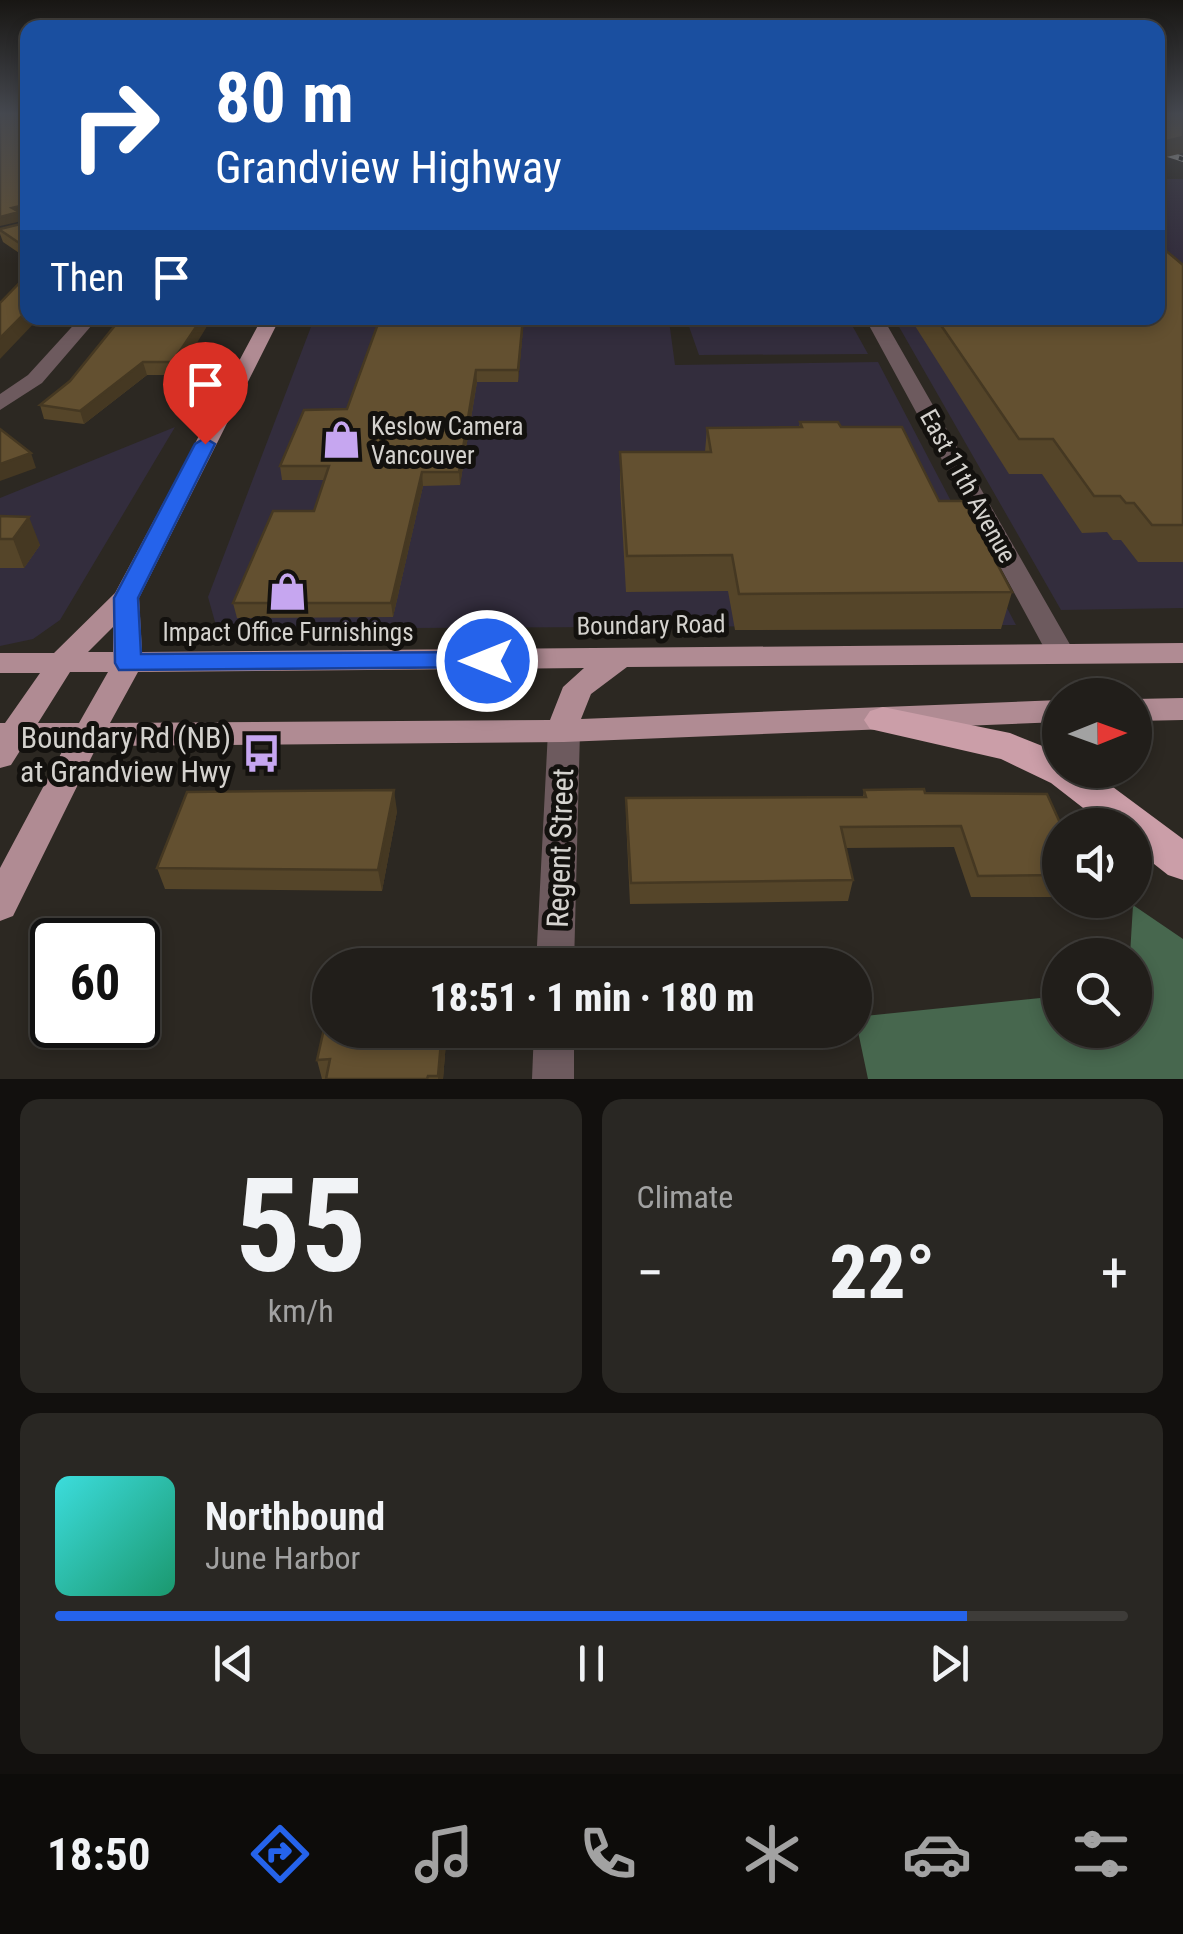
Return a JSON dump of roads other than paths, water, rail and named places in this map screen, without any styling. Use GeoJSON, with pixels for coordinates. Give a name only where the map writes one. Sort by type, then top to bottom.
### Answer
{"type":"FeatureCollection","features":[{"type":"Feature","properties":{"kind":"highway"},"geometry":{"type":"LineString","coordinates":[[883,720],[1010,747],[1065,772],[1112,808]]}},
{"type":"Feature","properties":{"kind":"highway"},"geometry":{"type":"LineString","coordinates":[[1152,839],[1183,862]]}},
{"type":"Feature","properties":{"kind":"main road"},"geometry":{"type":"LineString","coordinates":[[4,742],[61,663],[126,598],[267,325]]}},
{"type":"Feature","properties":{"kind":"main road"},"geometry":{"type":"LineString","coordinates":[[0,905],[57,789],[128,663],[126,598]]}},
{"type":"Feature","properties":{"kind":"main road","name":"Boundary Road"},"geometry":{"type":"LineString","coordinates":[[0,663],[1183,653]]}},
{"type":"Feature","properties":{"kind":"main road"},"geometry":{"type":"LineString","coordinates":[[564,731],[565,707],[585,681],[620,658]]}},
{"type":"Feature","properties":{"kind":"main road"},"geometry":{"type":"LineString","coordinates":[[1152,710],[1183,709]]}},
{"type":"Feature","properties":{"kind":"main road"},"geometry":{"type":"LineString","coordinates":[[4,742],[88,736],[564,731],[1042,712]]}},
{"type":"Feature","properties":{"kind":"street"},"geometry":{"type":"LineString","coordinates":[[0,404],[35,379],[82,325]]}},
{"type":"Feature","properties":{"kind":"street","name":"East 11th Avenue"},"geometry":{"type":"LineString","coordinates":[[878,325],[1062,655]]}},
{"type":"Feature","properties":{"kind":"street","name":"Regent Street"},"geometry":{"type":"LineString","coordinates":[[556,948],[564,731]]}},
{"type":"Feature","properties":{"kind":"street"},"geometry":{"type":"LineString","coordinates":[[554,1048],[554,1079]]}},
{"type":"Feature","properties":{"kind":"place","name":"Keslow Camera Vancouver"},"geometry":{"type":"Point","coordinates":[341,440]}},
{"type":"Feature","properties":{"kind":"place","name":"Impact Office Furnishings"},"geometry":{"type":"Point","coordinates":[288,591]}},
{"type":"Feature","properties":{"kind":"place","name":"Boundary Rd (NB) at Grandview Hwy"},"geometry":{"type":"Point","coordinates":[261,754]}}]}
